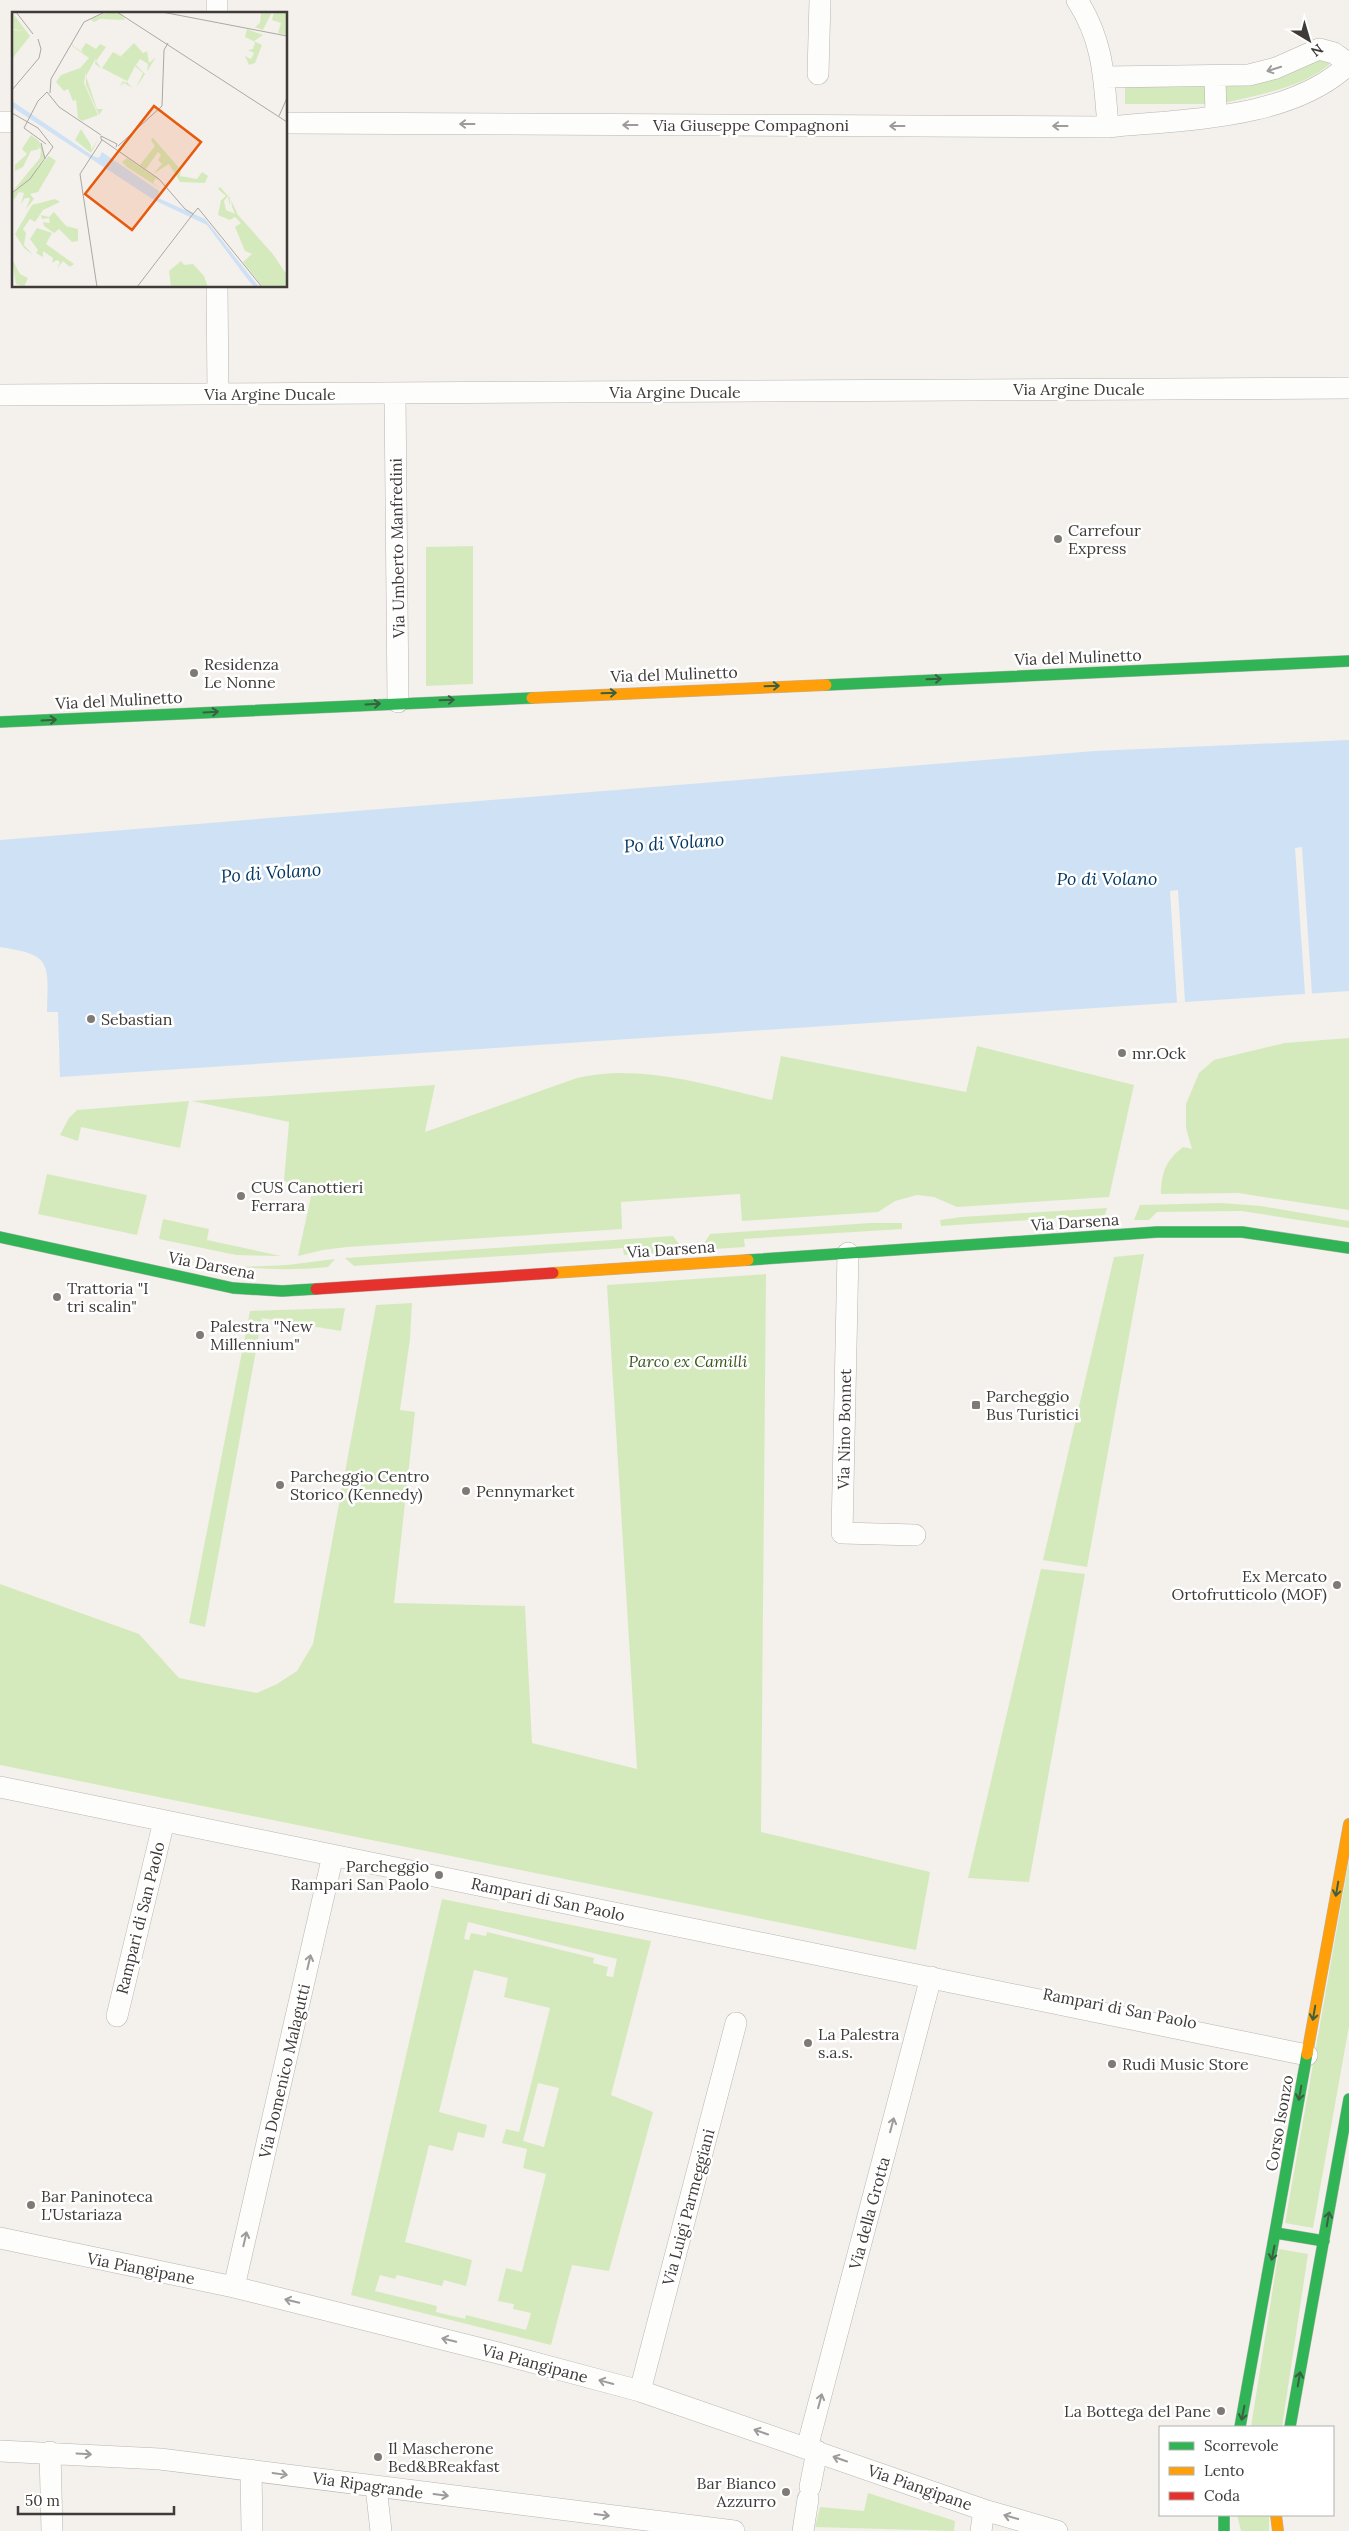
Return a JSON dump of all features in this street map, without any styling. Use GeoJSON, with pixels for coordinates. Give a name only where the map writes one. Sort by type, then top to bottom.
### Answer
{"type":"FeatureCollection","features":[{"type":"Feature","properties":{"kind":"street"},"geometry":{"type":"LineString","coordinates":[[818,74],[820,0]]}},
{"type":"Feature","properties":{"kind":"street"},"geometry":{"type":"LineString","coordinates":[[1077,0],[1097,37],[1104,77],[1108,127]]}},
{"type":"Feature","properties":{"kind":"street","name":"Via Giuseppe Compagnoni"},"geometry":{"type":"LineString","coordinates":[[288,123],[1108,127],[1216,116],[1250,110],[1307,92],[1337,75],[1349,64],[1334,53],[1319,48],[1290,63],[1261,73],[1215,76],[1104,77]]}},
{"type":"Feature","properties":{"kind":"street"},"geometry":{"type":"LineString","coordinates":[[1215,76],[1216,116]]}},
{"type":"Feature","properties":{"kind":"street"},"geometry":{"type":"LineString","coordinates":[[218,288],[218,394]]}},
{"type":"Feature","properties":{"kind":"street","name":"Via Argine Ducale"},"geometry":{"type":"LineString","coordinates":[[0,395],[1349,388]]}},
{"type":"Feature","properties":{"kind":"street","name":"Via Umberto Manfredini"},"geometry":{"type":"LineString","coordinates":[[395,394],[398,702]]}},
{"type":"Feature","properties":{"kind":"street","name":"Via del Mulinetto"},"geometry":{"type":"LineString","coordinates":[[0,722],[398,702],[1349,661]]}},
{"type":"Feature","properties":{"kind":"street","name":"Via Darsena"},"geometry":{"type":"LineString","coordinates":[[0,1237],[233,1288],[264,1290],[334,1288],[1193,1232],[1263,1234],[1349,1248]]}},
{"type":"Feature","properties":{"kind":"street","name":"Via Nino Bonnet"},"geometry":{"type":"LineString","coordinates":[[848,1253],[842,1533],[914,1535]]}},
{"type":"Feature","properties":{"kind":"street","name":"Rampari di San Paolo"},"geometry":{"type":"LineString","coordinates":[[0,1787],[931,1977],[955,1976],[1307,2050]]}},
{"type":"Feature","properties":{"kind":"street","name":"Rampari di San Paolo"},"geometry":{"type":"LineString","coordinates":[[116,2016],[164,1820]]}},
{"type":"Feature","properties":{"kind":"street","name":"Corso Isonzo"},"geometry":{"type":"LineString","coordinates":[[1240,2426],[1349,1824]]}},
{"type":"Feature","properties":{"kind":"street","name":"Via Domenico Malagutti"},"geometry":{"type":"LineString","coordinates":[[234,2287],[333,1855]]}},
{"type":"Feature","properties":{"kind":"street","name":"Via della Grotta"},"geometry":{"type":"LineString","coordinates":[[803,2531],[809,2493],[812,2450],[931,1977]]}},
{"type":"Feature","properties":{"kind":"street","name":"Via Luigi Parmeggiani"},"geometry":{"type":"LineString","coordinates":[[640,2391],[736,2023]]}},
{"type":"Feature","properties":{"kind":"street"},"geometry":{"type":"LineString","coordinates":[[1290,2426],[1349,2098]]}},
{"type":"Feature","properties":{"kind":"street"},"geometry":{"type":"LineString","coordinates":[[1276,2233],[1324,2241]]}},
{"type":"Feature","properties":{"kind":"street","name":"Via Piangipane"},"geometry":{"type":"LineString","coordinates":[[0,2238],[234,2287],[502,2354],[640,2391],[984,2510],[1057,2531]]}},
{"type":"Feature","properties":{"kind":"street","name":"Via Ripagrande"},"geometry":{"type":"LineString","coordinates":[[0,2450],[160,2459],[654,2526],[734,2531]]}},
{"type":"Feature","properties":{"kind":"street"},"geometry":{"type":"LineString","coordinates":[[50,2452],[52,2531]]}},
{"type":"Feature","properties":{"kind":"street"},"geometry":{"type":"LineString","coordinates":[[251,2470],[252,2531]]}},
{"type":"Feature","properties":{"kind":"street"},"geometry":{"type":"LineString","coordinates":[[376,2487],[381,2531]]}},
{"type":"Feature","properties":{"kind":"street"},"geometry":{"type":"LineString","coordinates":[[980,2531],[984,2510]]}},
{"type":"Feature","properties":{"kind":"street"},"geometry":{"type":"LineString","coordinates":[[1224,2516],[1224,2531]]}},
{"type":"Feature","properties":{"kind":"street"},"geometry":{"type":"LineString","coordinates":[[1276,2516],[1278,2531]]}},
{"type":"Feature","properties":{"kind":"green space"},"geometry":{"type":"Polygon","coordinates":[[[1317,55],[1332,62],[1309,78],[1281,89],[1224,103],[1226,85],[1317,55]]]}},
{"type":"Feature","properties":{"kind":"green space"},"geometry":{"type":"Polygon","coordinates":[[[1125,85],[1208,85],[1208,104],[1125,104],[1125,85]]]}},
{"type":"Feature","properties":{"kind":"green space"},"geometry":{"type":"Polygon","coordinates":[[[473,546],[473,684],[426,686],[426,547],[473,546]]]}},
{"type":"Feature","properties":{"kind":"green space"},"geometry":{"type":"Polygon","coordinates":[[[1349,1038],[1349,1210],[1238,1193],[1161,1194],[1163,1173],[1172,1157],[1183,1147],[1192,1149],[1186,1128],[1186,1104],[1199,1073],[1214,1060],[1285,1043],[1349,1038]]]}},
{"type":"Feature","properties":{"kind":"green space"},"geometry":{"type":"Polygon","coordinates":[[[977,1046],[1134,1085],[1109,1197],[957,1207],[934,1197],[917,1195],[895,1201],[878,1212],[742,1221],[740,1194],[621,1202],[622,1229],[347,1247],[298,1256],[313,1187],[284,1181],[289,1122],[192,1101],[435,1085],[425,1132],[577,1078],[602,1074],[626,1073],[675,1078],[772,1100],[781,1056],[966,1092],[977,1046]]]}},
{"type":"Feature","properties":{"kind":"green space"},"geometry":{"type":"Polygon","coordinates":[[[189,1101],[180,1148],[81,1127],[78,1141],[60,1135],[69,1118],[77,1110],[189,1101]]]}},
{"type":"Feature","properties":{"kind":"green space"},"geometry":{"type":"Polygon","coordinates":[[[47,1174],[147,1195],[137,1235],[38,1214],[47,1174]]]}},
{"type":"Feature","properties":{"kind":"green space"},"geometry":{"type":"Polygon","coordinates":[[[1222,1203],[1261,1206],[1349,1221],[1349,1228],[1242,1211],[1157,1212],[1149,1220],[1134,1220],[1140,1205],[1222,1203]]]}},
{"type":"Feature","properties":{"kind":"green space"},"geometry":{"type":"Polygon","coordinates":[[[1107,1208],[1105,1215],[941,1226],[940,1220],[961,1217],[1107,1208]]]}},
{"type":"Feature","properties":{"kind":"green space"},"geometry":{"type":"Polygon","coordinates":[[[163,1219],[209,1229],[207,1240],[281,1256],[236,1255],[159,1239],[163,1219]]]}},
{"type":"Feature","properties":{"kind":"green space"},"geometry":{"type":"Polygon","coordinates":[[[870,1223],[902,1223],[902,1229],[744,1239],[745,1247],[700,1250],[710,1234],[870,1223]]]}},
{"type":"Feature","properties":{"kind":"green space"},"geometry":{"type":"Polygon","coordinates":[[[673,1236],[684,1251],[624,1255],[623,1248],[354,1266],[345,1258],[673,1236]]]}},
{"type":"Feature","properties":{"kind":"green space"},"geometry":{"type":"Polygon","coordinates":[[[1144,1254],[1087,1567],[1043,1560],[1114,1257],[1144,1254]]]}},
{"type":"Feature","properties":{"kind":"green space"},"geometry":{"type":"Polygon","coordinates":[[[335,1259],[328,1267],[317,1268],[263,1269],[241,1267],[287,1265],[335,1259]]]}},
{"type":"Feature","properties":{"kind":"green space","name":"Parco ex Camilli"},"geometry":{"type":"Polygon","coordinates":[[[766,1274],[761,1832],[930,1872],[916,1950],[0,1765],[0,1584],[139,1634],[179,1678],[257,1693],[277,1684],[297,1671],[313,1644],[376,1305],[412,1303],[410,1339],[400,1410],[415,1412],[394,1603],[525,1606],[532,1743],[637,1769],[607,1285],[766,1274]]]}},
{"type":"Feature","properties":{"kind":"green space"},"geometry":{"type":"Polygon","coordinates":[[[345,1308],[341,1331],[262,1318],[205,1627],[189,1623],[250,1311],[345,1308]]]}},
{"type":"Feature","properties":{"kind":"green space"},"geometry":{"type":"Polygon","coordinates":[[[1041,1569],[1085,1574],[1029,1882],[968,1878],[1041,1569]]]}},
{"type":"Feature","properties":{"kind":"green space"},"geometry":{"type":"Polygon","coordinates":[[[1349,1860],[1349,2026],[1313,2228],[1285,2223],[1349,1860]]]}},
{"type":"Feature","properties":{"kind":"green space"},"geometry":{"type":"Polygon","coordinates":[[[442,1899],[651,1941],[611,2095],[653,2112],[609,2271],[572,2265],[551,2345],[351,2295],[442,1899]],[[468,1922],[464,1939],[469,1940],[471,1933],[486,1936],[487,1932],[594,1958],[593,1963],[608,1967],[606,1976],[613,1977],[617,1959],[468,1922]],[[474,1970],[439,2112],[487,2125],[484,2138],[458,2132],[453,2151],[429,2145],[405,2242],[472,2260],[466,2286],[444,2280],[442,2286],[397,2275],[395,2279],[380,2275],[375,2291],[437,2306],[436,2312],[465,2319],[466,2315],[526,2330],[531,2313],[513,2309],[514,2304],[498,2301],[506,2268],[522,2272],[546,2174],[523,2168],[527,2149],[502,2143],[506,2129],[519,2132],[550,2008],[504,1997],[508,1978],[474,1970]],[[538,2083],[523,2141],[544,2147],[559,2088],[538,2083]]]}},
{"type":"Feature","properties":{"kind":"green space"},"geometry":{"type":"Polygon","coordinates":[[[1279,2249],[1308,2254],[1282,2426],[1251,2426],[1279,2249]]]}},
{"type":"Feature","properties":{"kind":"green space"},"geometry":{"type":"Polygon","coordinates":[[[868,2493],[955,2521],[954,2531],[815,2527],[820,2507],[864,2511],[868,2493]]]}},
{"type":"Feature","properties":{"kind":"green space"},"geometry":{"type":"Polygon","coordinates":[[[1237,2516],[1269,2516],[1269,2531],[1241,2531],[1237,2516]]]}},
{"type":"Feature","properties":{"kind":"water","name":"Po di Volano"},"geometry":{"type":"Polygon","coordinates":[[[1349,740],[1349,991],[60,1077],[58,1012],[47,1012],[48,982],[44,964],[30,954],[0,947],[0,840],[1095,751],[1349,740]]]}},
{"type":"Feature","properties":{"kind":"pier"},"geometry":{"type":"Polygon","coordinates":[[[1302,847],[1312,994],[1305,994],[1295,848],[1302,847]]]}},
{"type":"Feature","properties":{"kind":"pier"},"geometry":{"type":"Polygon","coordinates":[[[1178,890],[1185,1002],[1177,1003],[1170,891],[1178,890]]]}},
{"type":"Feature","properties":{"kind":"traffic: fast"},"geometry":{"type":"LineString","coordinates":[[826,685],[1349,661]]}},
{"type":"Feature","properties":{"kind":"traffic: fast"},"geometry":{"type":"LineString","coordinates":[[0,722],[532,698]]}},
{"type":"Feature","properties":{"kind":"traffic: fast"},"geometry":{"type":"LineString","coordinates":[[748,1260],[1157,1232],[1242,1232],[1349,1248]]}},
{"type":"Feature","properties":{"kind":"traffic: fast"},"geometry":{"type":"LineString","coordinates":[[0,1237],[233,1288],[282,1291],[316,1289]]}},
{"type":"Feature","properties":{"kind":"traffic: fast"},"geometry":{"type":"LineString","coordinates":[[1240,2426],[1307,2054]]}},
{"type":"Feature","properties":{"kind":"traffic: fast"},"geometry":{"type":"LineString","coordinates":[[1290,2426],[1349,2099]]}},
{"type":"Feature","properties":{"kind":"traffic: fast"},"geometry":{"type":"LineString","coordinates":[[1276,2233],[1324,2241]]}},
{"type":"Feature","properties":{"kind":"traffic: fast"},"geometry":{"type":"LineString","coordinates":[[1224,2516],[1224,2531]]}},
{"type":"Feature","properties":{"kind":"traffic: slow"},"geometry":{"type":"LineString","coordinates":[[532,698],[826,685]]}},
{"type":"Feature","properties":{"kind":"traffic: slow"},"geometry":{"type":"LineString","coordinates":[[553,1273],[748,1260]]}},
{"type":"Feature","properties":{"kind":"traffic: slow"},"geometry":{"type":"LineString","coordinates":[[1307,2054],[1349,1824]]}},
{"type":"Feature","properties":{"kind":"traffic: slow"},"geometry":{"type":"LineString","coordinates":[[1276,2516],[1278,2531]]}},
{"type":"Feature","properties":{"kind":"traffic: jam"},"geometry":{"type":"LineString","coordinates":[[316,1289],[553,1273]]}},
{"type":"Feature","properties":{"kind":"place","name":"Carrefour Express"},"geometry":{"type":"Point","coordinates":[1058,539]}},
{"type":"Feature","properties":{"kind":"place","name":"Residenza Le Nonne"},"geometry":{"type":"Point","coordinates":[194,673]}},
{"type":"Feature","properties":{"kind":"place","name":"Sebastian"},"geometry":{"type":"Point","coordinates":[91,1019]}},
{"type":"Feature","properties":{"kind":"place","name":"mr.Ock"},"geometry":{"type":"Point","coordinates":[1122,1053]}},
{"type":"Feature","properties":{"kind":"place","name":"CUS Canottieri Ferrara"},"geometry":{"type":"Point","coordinates":[241,1196]}},
{"type":"Feature","properties":{"kind":"place","name":"Trattoria \"I tri scalin\""},"geometry":{"type":"Point","coordinates":[57,1297]}},
{"type":"Feature","properties":{"kind":"place","name":"Palestra \"New Millennium\""},"geometry":{"type":"Point","coordinates":[200,1335]}},
{"type":"Feature","properties":{"kind":"place","name":"Parcheggio Bus Turistici"},"geometry":{"type":"Point","coordinates":[976,1405]}},
{"type":"Feature","properties":{"kind":"place","name":"Parcheggio Centro Storico (Kennedy)"},"geometry":{"type":"Point","coordinates":[280,1485]}},
{"type":"Feature","properties":{"kind":"place","name":"Pennymarket"},"geometry":{"type":"Point","coordinates":[466,1491]}},
{"type":"Feature","properties":{"kind":"place","name":"Ex Mercato Ortofrutticolo (MOF)"},"geometry":{"type":"Point","coordinates":[1337,1585]}},
{"type":"Feature","properties":{"kind":"place","name":"Parcheggio Rampari San Paolo"},"geometry":{"type":"Point","coordinates":[439,1875]}},
{"type":"Feature","properties":{"kind":"place","name":"La Palestra s.a.s."},"geometry":{"type":"Point","coordinates":[808,2043]}},
{"type":"Feature","properties":{"kind":"place","name":"Rudi Music Store"},"geometry":{"type":"Point","coordinates":[1112,2064]}},
{"type":"Feature","properties":{"kind":"place","name":"Bar Paninoteca L'Ustariaza"},"geometry":{"type":"Point","coordinates":[31,2205]}},
{"type":"Feature","properties":{"kind":"place","name":"La Bottega del Pane"},"geometry":{"type":"Point","coordinates":[1221,2411]}},
{"type":"Feature","properties":{"kind":"place","name":"Il Mascherone Bed&BReakfast"},"geometry":{"type":"Point","coordinates":[378,2457]}},
{"type":"Feature","properties":{"kind":"place","name":"Bar Bianco Azzurro"},"geometry":{"type":"Point","coordinates":[786,2492]}}]}
